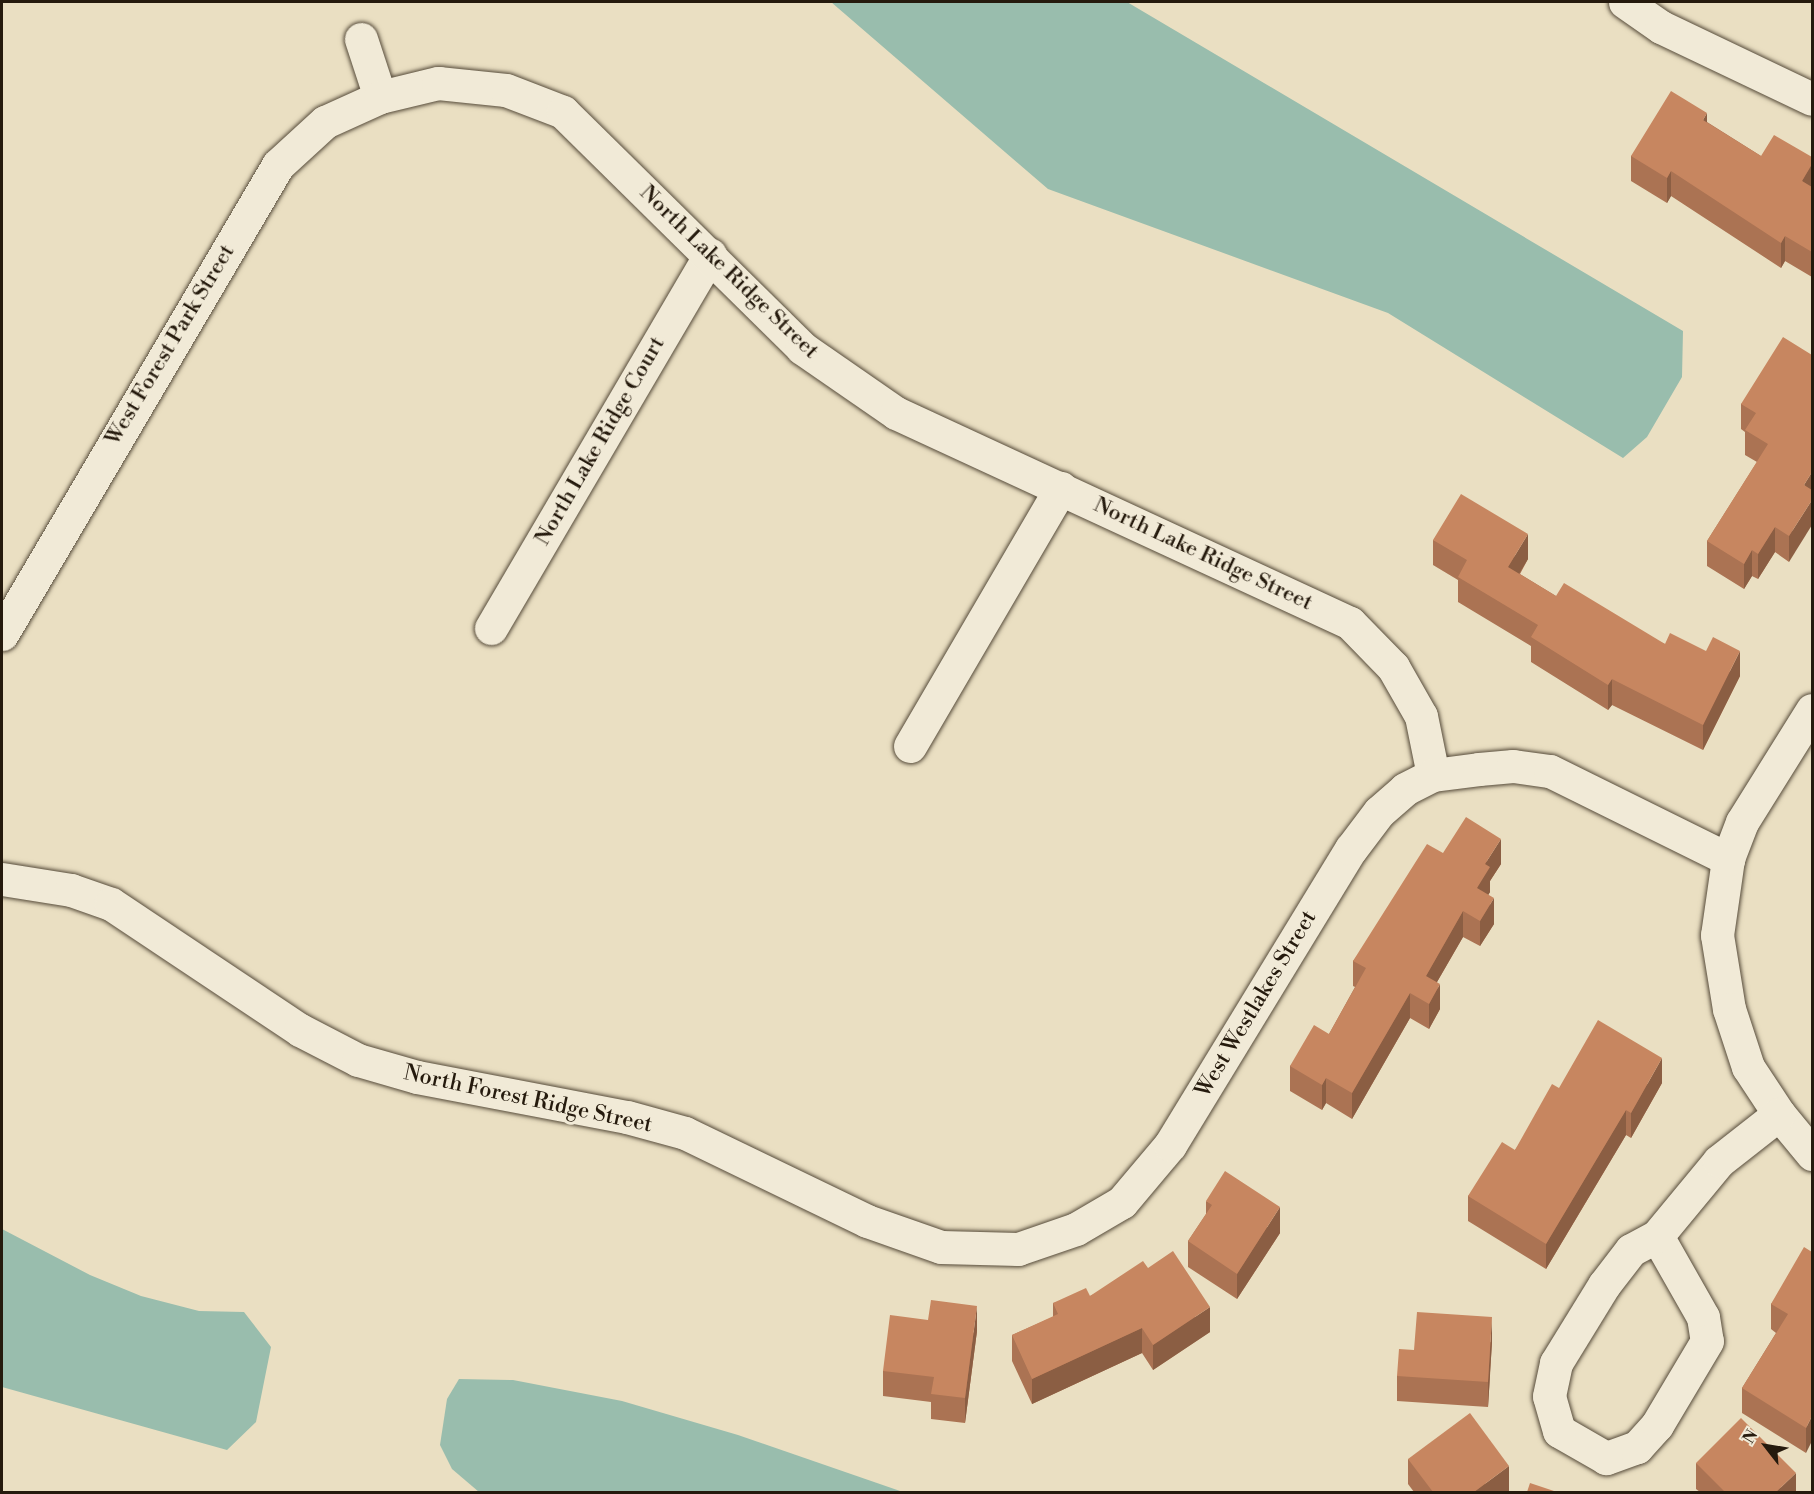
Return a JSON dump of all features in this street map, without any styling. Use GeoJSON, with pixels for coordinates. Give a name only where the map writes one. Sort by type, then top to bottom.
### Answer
{"type":"FeatureCollection","features":[{"type":"Feature","properties":{"kind":"street"},"geometry":{"type":"LineString","coordinates":[[1625,2],[1661,27],[1812,99]]}},
{"type":"Feature","properties":{"kind":"street"},"geometry":{"type":"LineString","coordinates":[[361,39],[380,97]]}},
{"type":"Feature","properties":{"kind":"street","name":"North Lake Ridge Street"},"geometry":{"type":"LineString","coordinates":[[380,97],[438,83],[506,90],[563,112],[802,348],[896,413],[1350,623],[1393,667],[1421,716],[1433,775]]}},
{"type":"Feature","properties":{"kind":"street","name":"West Forest Park Street"},"geometry":{"type":"LineString","coordinates":[[2,634],[278,165],[325,122],[380,97]]}},
{"type":"Feature","properties":{"kind":"street","name":"North Lake Ridge Court"},"geometry":{"type":"LineString","coordinates":[[491,628],[710,255]]}},
{"type":"Feature","properties":{"kind":"street"},"geometry":{"type":"LineString","coordinates":[[910,746],[1061,488]]}},
{"type":"Feature","properties":{"kind":"street"},"geometry":{"type":"LineString","coordinates":[[1812,710],[1752,805],[1728,859],[1717,935],[1729,1009],[1748,1067],[1779,1114],[1812,1154]]}},
{"type":"Feature","properties":{"kind":"street"},"geometry":{"type":"LineString","coordinates":[[1433,775],[1513,766],[1550,771],[1728,859]]}},
{"type":"Feature","properties":{"kind":"street","name":"West Westlakes Street"},"geometry":{"type":"LineString","coordinates":[[1076,1229],[1122,1202],[1170,1145],[1351,849],[1379,812],[1405,789],[1433,775]]}},
{"type":"Feature","properties":{"kind":"street","name":"North Forest Ridge Street"},"geometry":{"type":"LineString","coordinates":[[2,879],[71,890],[111,904],[300,1030],[358,1060],[417,1077],[627,1117],[685,1133],[867,1221],[941,1247],[1018,1248],[1076,1229]]}},
{"type":"Feature","properties":{"kind":"street"},"geometry":{"type":"LineString","coordinates":[[1657,1236],[1703,1317],[1707,1341],[1699,1361],[1657,1425],[1636,1447],[1606,1458],[1559,1431],[1549,1396],[1556,1363],[1604,1285],[1631,1250],[1657,1236],[1719,1161],[1779,1114]]}},
{"type":"Feature","properties":{"kind":"shaded area"},"geometry":{"type":"Polygon","coordinates":[[[831,2],[1127,2],[1683,331],[1682,377],[1647,437],[1623,458],[1388,313],[1048,189],[831,2]]]}},
{"type":"Feature","properties":{"kind":"shaded area"},"geometry":{"type":"Polygon","coordinates":[[[2,1229],[90,1275],[141,1296],[199,1311],[244,1312],[271,1347],[256,1422],[227,1450],[2,1387],[2,1229]]]}},
{"type":"Feature","properties":{"kind":"shaded area"},"geometry":{"type":"Polygon","coordinates":[[[459,1379],[513,1380],[622,1401],[738,1435],[903,1492],[479,1492],[452,1469],[440,1445],[447,1399],[459,1379]]]}},
{"type":"Feature","properties":{"kind":"building"},"geometry":{"type":"Polygon","coordinates":[[[1671,91],[1707,113],[1703,120],[1761,156],[1774,135],[1812,157],[1812,164],[1802,181],[1812,187],[1812,252],[1785,236],[1781,243],[1671,171],[1667,178],[1631,156],[1671,91]]]}},
{"type":"Feature","properties":{"kind":"building"},"geometry":{"type":"Polygon","coordinates":[[[1783,337],[1812,355],[1812,472],[1804,485],[1812,490],[1812,500],[1789,536],[1775,527],[1758,554],[1752,550],[1744,564],[1707,541],[1768,444],[1745,430],[1756,413],[1741,404],[1783,337]]]}},
{"type":"Feature","properties":{"kind":"building"},"geometry":{"type":"Polygon","coordinates":[[[1461,494],[1528,534],[1508,567],[1556,596],[1564,583],[1665,644],[1670,633],[1706,651],[1713,637],[1740,651],[1703,725],[1612,679],[1608,685],[1531,637],[1538,625],[1458,577],[1467,560],[1433,540],[1461,494]]]}},
{"type":"Feature","properties":{"kind":"building"},"geometry":{"type":"Polygon","coordinates":[[[1466,817],[1501,839],[1485,864],[1490,867],[1477,888],[1494,898],[1480,921],[1463,911],[1426,976],[1440,984],[1429,1004],[1410,993],[1352,1093],[1326,1078],[1322,1085],[1290,1066],[1314,1025],[1329,1034],[1366,968],[1353,961],[1427,844],[1443,853],[1466,817]]]}},
{"type":"Feature","properties":{"kind":"building"},"geometry":{"type":"Polygon","coordinates":[[[1598,1020],[1662,1058],[1631,1113],[1626,1110],[1546,1244],[1468,1196],[1502,1142],[1515,1150],[1552,1084],[1559,1088],[1598,1020]]]}},
{"type":"Feature","properties":{"kind":"building"},"geometry":{"type":"Polygon","coordinates":[[[1225,1171],[1280,1207],[1237,1274],[1188,1241],[1212,1205],[1206,1201],[1225,1171]]]}},
{"type":"Feature","properties":{"kind":"building"},"geometry":{"type":"Polygon","coordinates":[[[1804,1247],[1812,1252],[1812,1416],[1806,1428],[1742,1388],[1788,1314],[1771,1304],[1804,1247]]]}},
{"type":"Feature","properties":{"kind":"building"},"geometry":{"type":"Polygon","coordinates":[[[1173,1251],[1210,1307],[1153,1345],[1142,1328],[1032,1379],[1012,1335],[1058,1314],[1053,1303],[1086,1288],[1090,1296],[1143,1261],[1148,1268],[1173,1251]]]}},
{"type":"Feature","properties":{"kind":"building"},"geometry":{"type":"Polygon","coordinates":[[[931,1300],[977,1306],[965,1398],[931,1394],[934,1377],[883,1371],[890,1315],[928,1320],[931,1300]]]}},
{"type":"Feature","properties":{"kind":"building"},"geometry":{"type":"Polygon","coordinates":[[[1417,1312],[1492,1317],[1488,1382],[1397,1376],[1399,1349],[1414,1350],[1417,1312]]]}},
{"type":"Feature","properties":{"kind":"building"},"geometry":{"type":"Polygon","coordinates":[[[1470,1413],[1509,1466],[1474,1492],[1433,1492],[1408,1459],[1470,1413]]]}},
{"type":"Feature","properties":{"kind":"building"},"geometry":{"type":"Polygon","coordinates":[[[1741,1418],[1796,1473],[1776,1492],[1725,1492],[1696,1463],[1741,1418]]]}},
{"type":"Feature","properties":{"kind":"building"},"geometry":{"type":"Polygon","coordinates":[[[1530,1483],[1557,1492],[1527,1492],[1530,1483]]]}}]}
